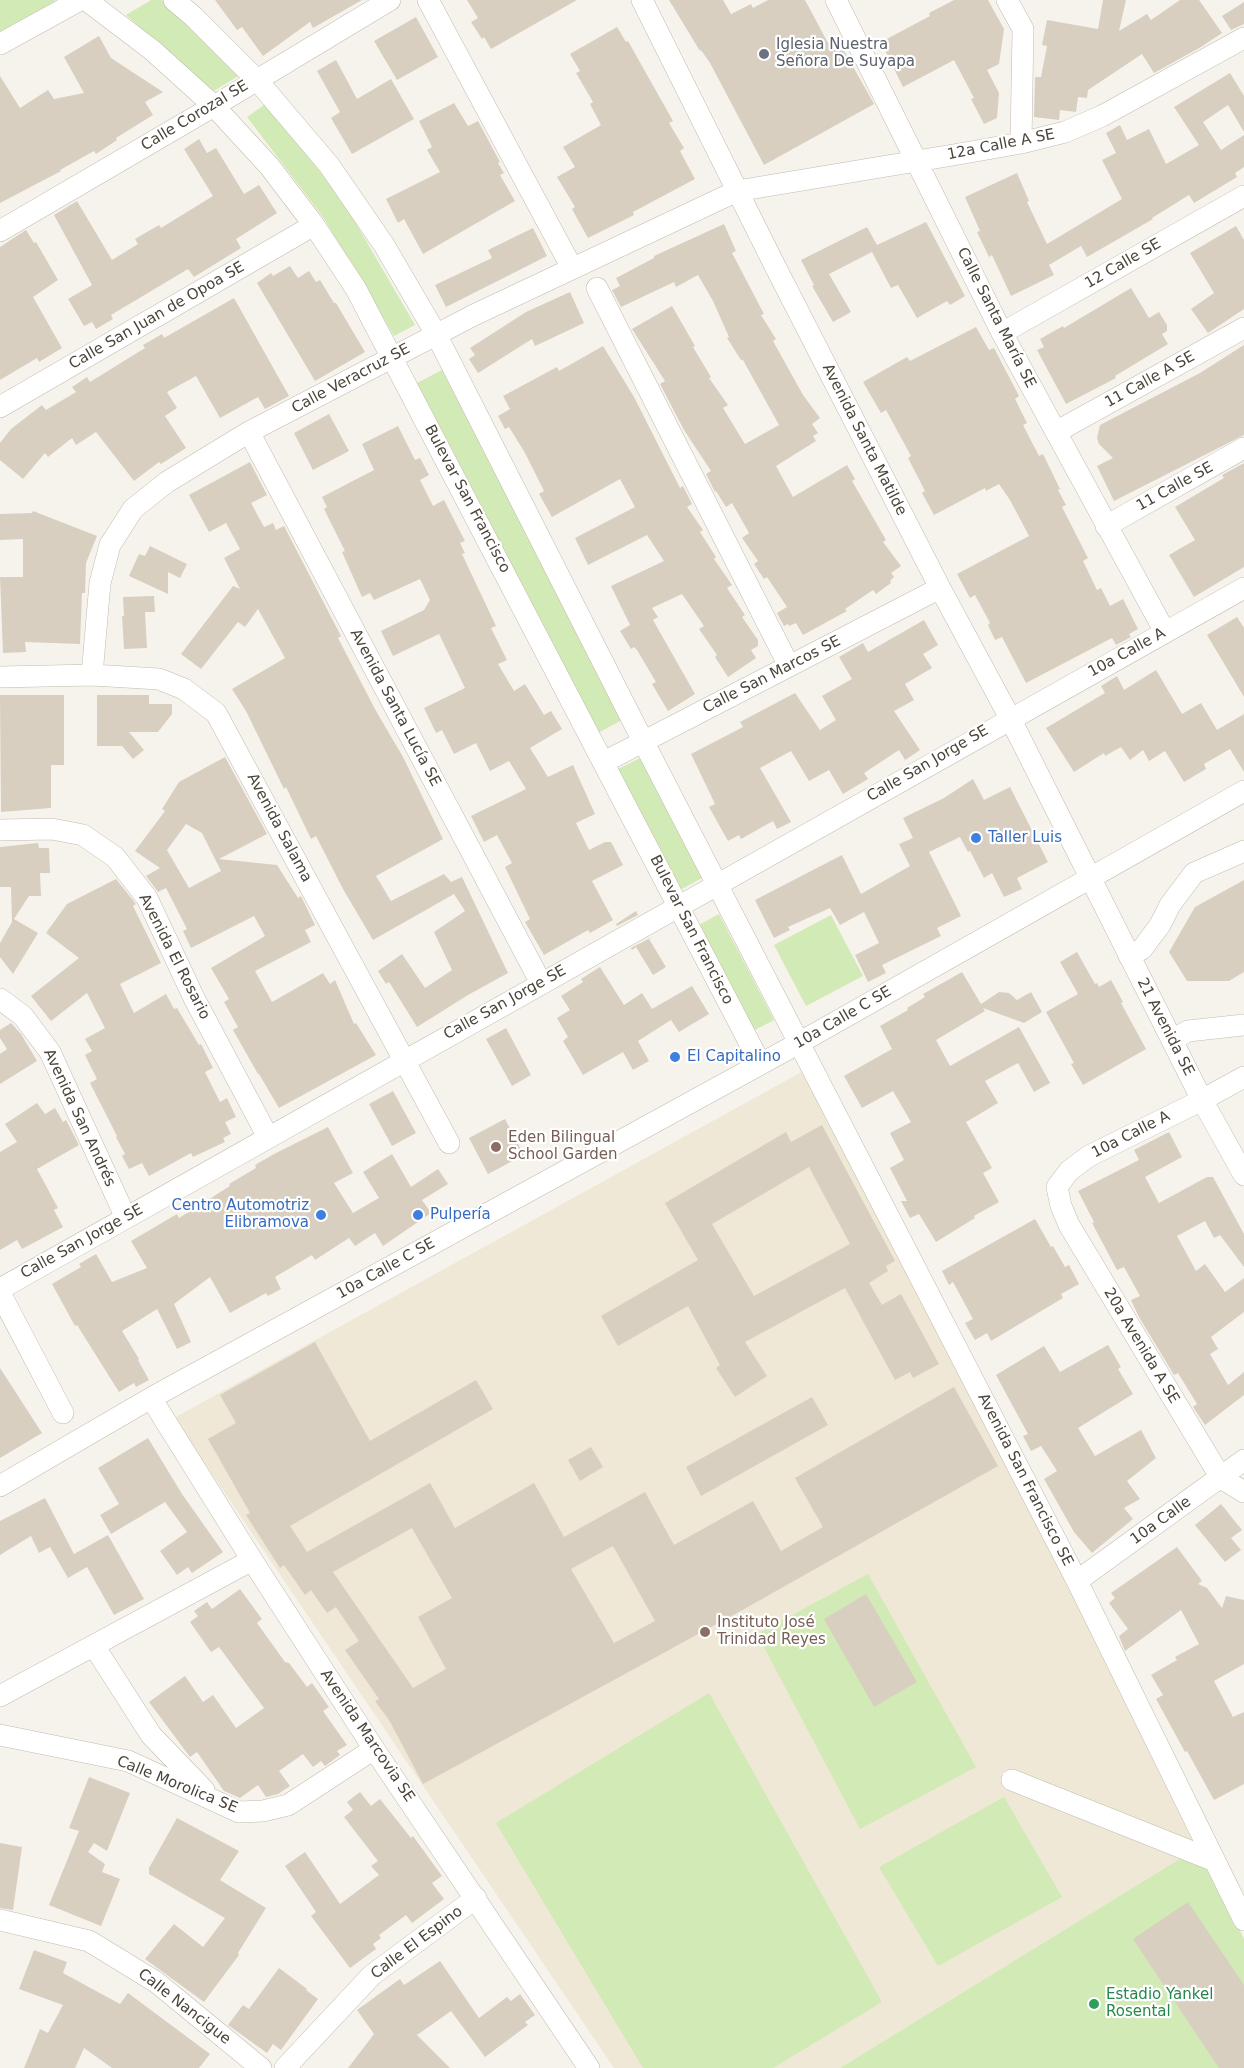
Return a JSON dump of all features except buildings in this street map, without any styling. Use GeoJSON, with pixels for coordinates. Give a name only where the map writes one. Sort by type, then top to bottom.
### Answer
{"type":"FeatureCollection","features":[{"type":"Feature","properties":{"kind":"street"},"geometry":{"type":"LineString","coordinates":[[0,44],[80,0]]}},
{"type":"Feature","properties":{"kind":"street","name":"Bulevar San Francisco"},"geometry":{"type":"LineString","coordinates":[[86,0],[152,50],[214,106],[270,167],[314,225],[356,289],[760,1063]]}},
{"type":"Feature","properties":{"kind":"street"},"geometry":{"type":"LineString","coordinates":[[174,0],[256,79],[329,165],[384,245],[436,334],[643,741],[800,1042]]}},
{"type":"Feature","properties":{"kind":"street","name":"Calle Corozal SE"},"geometry":{"type":"LineString","coordinates":[[0,231],[390,0]]}},
{"type":"Feature","properties":{"kind":"street"},"geometry":{"type":"LineString","coordinates":[[428,0],[572,268]]}},
{"type":"Feature","properties":{"kind":"street","name":"Avenida Santa Matilde"},"geometry":{"type":"LineString","coordinates":[[642,0],[737,191],[940,588],[1010,718],[1089,877]]}},
{"type":"Feature","properties":{"kind":"street","name":"Calle Santa María SE"},"geometry":{"type":"LineString","coordinates":[[836,0],[1002,333],[1165,632]]}},
{"type":"Feature","properties":{"kind":"street"},"geometry":{"type":"LineString","coordinates":[[1007,0],[1023,29]]}},
{"type":"Feature","properties":{"kind":"street"},"geometry":{"type":"LineString","coordinates":[[1021,142],[1023,29],[1027,0]]}},
{"type":"Feature","properties":{"kind":"street","name":"12a Calle A SE"},"geometry":{"type":"LineString","coordinates":[[737,191],[1021,142],[1065,132],[1102,116],[1244,38]]}},
{"type":"Feature","properties":{"kind":"street","name":"Calle Veracruz SE"},"geometry":{"type":"LineString","coordinates":[[92,675],[100,583],[110,545],[133,509],[167,482],[249,432],[436,334],[737,191]]}},
{"type":"Feature","properties":{"kind":"street","name":"12 Calle SE"},"geometry":{"type":"LineString","coordinates":[[1002,333],[1244,195]]}},
{"type":"Feature","properties":{"kind":"street","name":"Calle San Juan de Opoa SE"},"geometry":{"type":"LineString","coordinates":[[0,407],[314,225]]}},
{"type":"Feature","properties":{"kind":"street"},"geometry":{"type":"LineString","coordinates":[[597,288],[789,666]]}},
{"type":"Feature","properties":{"kind":"street","name":"11 Calle A SE"},"geometry":{"type":"LineString","coordinates":[[1056,432],[1244,328]]}},
{"type":"Feature","properties":{"kind":"street","name":"Avenida Santa Lucía SE"},"geometry":{"type":"LineString","coordinates":[[249,432],[541,983]]}},
{"type":"Feature","properties":{"kind":"street","name":"11 Calle SE"},"geometry":{"type":"LineString","coordinates":[[1106,526],[1244,448]]}},
{"type":"Feature","properties":{"kind":"street","name":"Calle San Marcos SE"},"geometry":{"type":"LineString","coordinates":[[604,762],[940,588]]}},
{"type":"Feature","properties":{"kind":"street","name":"10a Calle A"},"geometry":{"type":"LineString","coordinates":[[1010,718],[1244,588]]}},
{"type":"Feature","properties":{"kind":"street","name":"Avenida Salama"},"geometry":{"type":"LineString","coordinates":[[0,677],[92,675],[159,678],[184,689],[216,713],[449,1143]]}},
{"type":"Feature","properties":{"kind":"street","name":"Calle San Jorge SE"},"geometry":{"type":"LineString","coordinates":[[0,1288],[1010,718]]}},
{"type":"Feature","properties":{"kind":"street","name":"10a Calle C SE"},"geometry":{"type":"LineString","coordinates":[[0,1486],[151,1398],[800,1042],[1244,791]]}},
{"type":"Feature","properties":{"kind":"street","name":"Avenida El Rosario"},"geometry":{"type":"LineString","coordinates":[[0,830],[52,828],[83,835],[116,857],[147,898],[194,998],[268,1137]]}},
{"type":"Feature","properties":{"kind":"street"},"geometry":{"type":"LineString","coordinates":[[1129,956],[1143,949],[1160,925],[1170,905],[1194,873],[1244,851]]}},
{"type":"Feature","properties":{"kind":"street","name":"21 Avenida SE"},"geometry":{"type":"LineString","coordinates":[[1089,877],[1202,1100],[1244,1175]]}},
{"type":"Feature","properties":{"kind":"street","name":"Avenida San Andrés"},"geometry":{"type":"LineString","coordinates":[[0,999],[23,1016],[50,1052],[126,1218]]}},
{"type":"Feature","properties":{"kind":"street"},"geometry":{"type":"LineString","coordinates":[[1172,1040],[1188,1031],[1244,1025]]}},
{"type":"Feature","properties":{"kind":"street","name":"Avenida San Francisco SE"},"geometry":{"type":"LineString","coordinates":[[800,1042],[1077,1581],[1243,1914]]}},
{"type":"Feature","properties":{"kind":"street","name":"10a Calle A"},"geometry":{"type":"LineString","coordinates":[[1057,1187],[1069,1171],[1089,1156],[1244,1077]]}},
{"type":"Feature","properties":{"kind":"street","name":"20a Avenida A SE"},"geometry":{"type":"LineString","coordinates":[[1057,1187],[1060,1206],[1069,1226],[1221,1478],[1244,1492]]}},
{"type":"Feature","properties":{"kind":"street"},"geometry":{"type":"LineString","coordinates":[[0,1293],[63,1413]]}},
{"type":"Feature","properties":{"kind":"street","name":"Avenida Marcovia SE"},"geometry":{"type":"LineString","coordinates":[[151,1398],[252,1560],[375,1749],[589,2068]]}},
{"type":"Feature","properties":{"kind":"street","name":"10a Calle"},"geometry":{"type":"LineString","coordinates":[[1077,1581],[1244,1460]]}},
{"type":"Feature","properties":{"kind":"street"},"geometry":{"type":"LineString","coordinates":[[0,1696],[252,1560]]}},
{"type":"Feature","properties":{"kind":"street"},"geometry":{"type":"LineString","coordinates":[[94,1646],[151,1735],[213,1799]]}},
{"type":"Feature","properties":{"kind":"street","name":"Calle Morolica SE"},"geometry":{"type":"LineString","coordinates":[[0,1735],[129,1761],[239,1812],[263,1811],[288,1805],[375,1749]]}},
{"type":"Feature","properties":{"kind":"street"},"geometry":{"type":"LineString","coordinates":[[129,1761],[151,1735]]}},
{"type":"Feature","properties":{"kind":"street"},"geometry":{"type":"LineString","coordinates":[[1012,1780],[1215,1861]]}},
{"type":"Feature","properties":{"kind":"street","name":"Calle El Espino"},"geometry":{"type":"LineString","coordinates":[[285,2068],[372,1975],[476,1898]]}},
{"type":"Feature","properties":{"kind":"street","name":"Calle Nancigue"},"geometry":{"type":"LineString","coordinates":[[0,1920],[89,1941],[156,1982],[261,2068]]}},
{"type":"Feature","properties":{"kind":"shaded area","name":"Instituto José Trinidad Reyes"},"geometry":{"type":"Polygon","coordinates":[[[807,1069],[1199,1847],[840,2068],[614,2068],[174,1418],[807,1069]]]}},
{"type":"Feature","properties":{"kind":"green space"},"geometry":{"type":"Polygon","coordinates":[[[0,0],[54,0],[59,3],[0,36],[0,0]]]}},
{"type":"Feature","properties":{"kind":"green space"},"geometry":{"type":"Polygon","coordinates":[[[151,0],[162,0],[240,75],[212,92],[126,15],[151,0]]]}},
{"type":"Feature","properties":{"kind":"green space"},"geometry":{"type":"Polygon","coordinates":[[[267,103],[344,203],[415,325],[394,336],[323,217],[247,117],[267,103]]]}},
{"type":"Feature","properties":{"kind":"green space"},"geometry":{"type":"Polygon","coordinates":[[[442,370],[622,720],[598,733],[417,383],[442,370]]]}},
{"type":"Feature","properties":{"kind":"green space"},"geometry":{"type":"Polygon","coordinates":[[[642,757],[704,877],[678,891],[616,770],[642,757]]]}},
{"type":"Feature","properties":{"kind":"green space"},"geometry":{"type":"Polygon","coordinates":[[[719,914],[774,1020],[751,1032],[697,926],[719,914]]]}},
{"type":"Feature","properties":{"kind":"green space"},"geometry":{"type":"Polygon","coordinates":[[[831,915],[863,976],[806,1006],[774,945],[831,915]]]}},
{"type":"Feature","properties":{"kind":"green space"},"geometry":{"type":"Polygon","coordinates":[[[868,1574],[976,1767],[860,1829],[757,1634],[868,1574]]]}},
{"type":"Feature","properties":{"kind":"green space"},"geometry":{"type":"Polygon","coordinates":[[[709,1693],[882,2002],[773,2068],[643,2068],[496,1823],[709,1693]]]}},
{"type":"Feature","properties":{"kind":"green space"},"geometry":{"type":"Polygon","coordinates":[[[1004,1797],[1062,1897],[938,1966],[879,1867],[1004,1797]]]}},
{"type":"Feature","properties":{"kind":"green space","name":"Estadio Yankel Rosental"},"geometry":{"type":"Polygon","coordinates":[[[1199,1847],[1244,1939],[1244,2068],[840,2068],[1199,1847]]]}},
{"type":"Feature","properties":{"kind":"place","name":"Iglesia Nuestra Señora De Suyapa"},"geometry":{"type":"Point","coordinates":[764,54]}},
{"type":"Feature","properties":{"kind":"place","name":"Taller Luis"},"geometry":{"type":"Point","coordinates":[976,838]}},
{"type":"Feature","properties":{"kind":"place","name":"El Capitalino"},"geometry":{"type":"Point","coordinates":[675,1057]}},
{"type":"Feature","properties":{"kind":"place","name":"Eden Bilingual School Garden"},"geometry":{"type":"Point","coordinates":[496,1147]}},
{"type":"Feature","properties":{"kind":"place","name":"Centro Automotriz Elibramova"},"geometry":{"type":"Point","coordinates":[321,1215]}},
{"type":"Feature","properties":{"kind":"place","name":"Pulpería"},"geometry":{"type":"Point","coordinates":[418,1215]}},
{"type":"Feature","properties":{"kind":"place","name":"Instituto José Trinidad Reyes"},"geometry":{"type":"Point","coordinates":[705,1632]}},
{"type":"Feature","properties":{"kind":"place","name":"Estadio Yankel Rosental"},"geometry":{"type":"Point","coordinates":[1094,2004]}}]}
